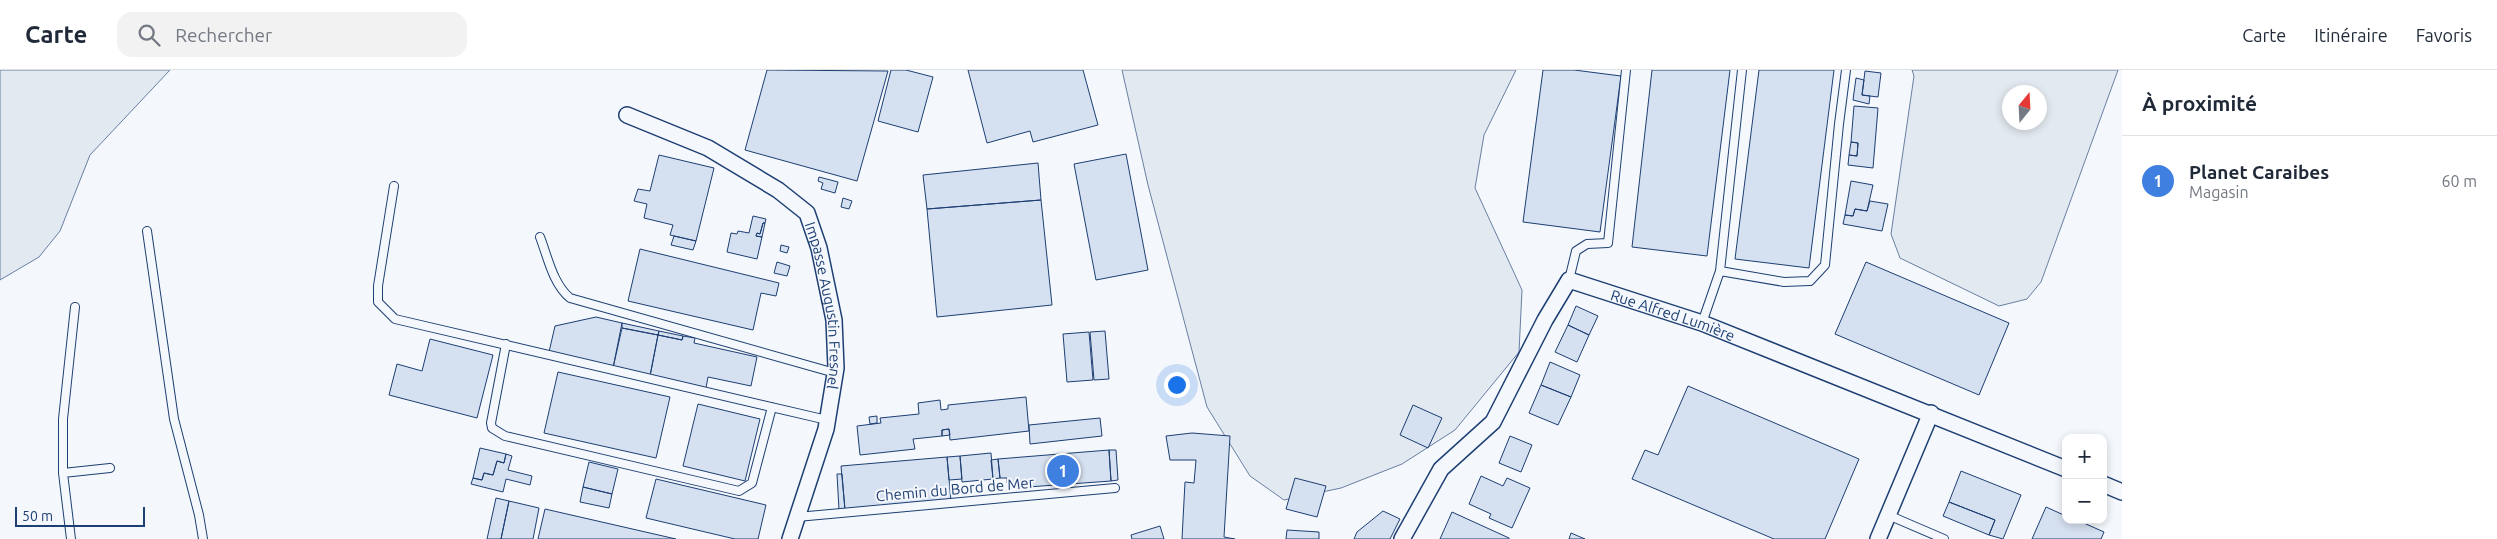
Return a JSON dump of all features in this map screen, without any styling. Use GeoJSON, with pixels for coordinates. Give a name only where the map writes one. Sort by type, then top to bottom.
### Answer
{"type":"FeatureCollection","features":[{"type":"Feature","properties":{"kind":"street","name":"Impasse Augustin Fresnel"},"geometry":{"type":"LineString","coordinates":[[628,115],[708,148],[778,190],[807,213],[819,248],[834,320],[835,373],[827,420],[790,539]]}},
{"type":"Feature","properties":{"kind":"street","name":"Rue Alfred Lumière"},"geometry":{"type":"LineString","coordinates":[[1569,280],[1702,323],[1931,413],[2062,467]]}},
{"type":"Feature","properties":{"kind":"street"},"geometry":{"type":"LineString","coordinates":[[1402,539],[1441,469],[1494,422],[1545,320],[1569,280]]}},
{"type":"Feature","properties":{"kind":"street"},"geometry":{"type":"LineString","coordinates":[[1878,539],[1931,413]]}},
{"type":"Feature","properties":{"kind":"street"},"geometry":{"type":"LineString","coordinates":[[2107,486],[2122,492]]}},
{"type":"Feature","properties":{"kind":"lane"},"geometry":{"type":"LineString","coordinates":[[1569,280],[1576,251],[1587,244],[1608,243],[1626,70]]}},
{"type":"Feature","properties":{"kind":"lane"},"geometry":{"type":"LineString","coordinates":[[1702,323],[1720,271],[1742,70]]}},
{"type":"Feature","properties":{"kind":"lane"},"geometry":{"type":"LineString","coordinates":[[1720,271],[1784,282],[1810,281],[1825,265],[1838,124],[1846,70]]}},
{"type":"Feature","properties":{"kind":"lane"},"geometry":{"type":"LineString","coordinates":[[394,186],[378,286],[378,302],[395,319],[827,420]]}},
{"type":"Feature","properties":{"kind":"lane"},"geometry":{"type":"LineString","coordinates":[[148,232],[174,419],[199,515],[203,539]]}},
{"type":"Feature","properties":{"kind":"lane"},"geometry":{"type":"LineString","coordinates":[[540,237],[553,274],[563,292],[570,298],[835,373]]}},
{"type":"Feature","properties":{"kind":"lane"},"geometry":{"type":"LineString","coordinates":[[71,539],[63,474],[63,419],[75,307]]}},
{"type":"Feature","properties":{"kind":"lane"},"geometry":{"type":"LineString","coordinates":[[506,344],[491,423],[492,428],[505,436],[739,491],[752,483],[772,407]]}},
{"type":"Feature","properties":{"kind":"lane"},"geometry":{"type":"LineString","coordinates":[[63,474],[110,468]]}},
{"type":"Feature","properties":{"kind":"lane","name":"Chemin du Bord de Mer"},"geometry":{"type":"LineString","coordinates":[[797,516],[1116,488]]}},
{"type":"Feature","properties":{"kind":"lane"},"geometry":{"type":"LineString","coordinates":[[1888,515],[1944,539]]}},
{"type":"Feature","properties":{"kind":"shaded area"},"geometry":{"type":"Polygon","coordinates":[[[0,70],[170,70],[90,155],[60,231],[39,257],[0,280],[0,70]]]}},
{"type":"Feature","properties":{"kind":"shaded area"},"geometry":{"type":"Polygon","coordinates":[[[1122,70],[1516,70],[1484,135],[1475,188],[1522,290],[1519,352],[1455,430],[1402,464],[1341,488],[1284,500],[1250,476],[1207,407],[1148,185],[1122,70]]]}},
{"type":"Feature","properties":{"kind":"shaded area"},"geometry":{"type":"Polygon","coordinates":[[[1912,70],[2118,70],[2041,282],[2027,299],[1999,306],[1900,258],[1891,234],[1914,76],[1912,70]]]}},
{"type":"Feature","properties":{"kind":"building"},"geometry":{"type":"Polygon","coordinates":[[[767,70],[888,71],[857,181],[745,150],[767,70]]]}},
{"type":"Feature","properties":{"kind":"building"},"geometry":{"type":"Polygon","coordinates":[[[891,70],[906,70],[933,77],[918,132],[878,121],[891,70]]]}},
{"type":"Feature","properties":{"kind":"building"},"geometry":{"type":"Polygon","coordinates":[[[968,70],[1083,70],[1098,125],[1033,142],[1030,131],[987,143],[968,70]]]}},
{"type":"Feature","properties":{"kind":"building"},"geometry":{"type":"Polygon","coordinates":[[[1543,70],[1574,70],[1621,76],[1600,232],[1523,222],[1543,70]]]}},
{"type":"Feature","properties":{"kind":"building"},"geometry":{"type":"Polygon","coordinates":[[[1652,70],[1730,70],[1707,256],[1632,247],[1652,70]]]}},
{"type":"Feature","properties":{"kind":"building"},"geometry":{"type":"Polygon","coordinates":[[[1759,70],[1834,70],[1809,268],[1735,259],[1759,70]]]}},
{"type":"Feature","properties":{"kind":"building"},"geometry":{"type":"Polygon","coordinates":[[[1865,71],[1881,73],[1878,97],[1862,95],[1865,71]]]}},
{"type":"Feature","properties":{"kind":"building"},"geometry":{"type":"Polygon","coordinates":[[[1856,78],[1864,80],[1862,95],[1870,96],[1869,104],[1853,100],[1856,78]]]}},
{"type":"Feature","properties":{"kind":"building"},"geometry":{"type":"Polygon","coordinates":[[[1854,106],[1878,108],[1873,168],[1848,165],[1849,155],[1857,156],[1858,143],[1851,142],[1854,106]]]}},
{"type":"Feature","properties":{"kind":"building"},"geometry":{"type":"Polygon","coordinates":[[[1851,142],[1858,143],[1857,156],[1849,155],[1851,142]]]}},
{"type":"Feature","properties":{"kind":"building"},"geometry":{"type":"Polygon","coordinates":[[[1126,154],[1148,270],[1096,280],[1074,164],[1126,154]]]}},
{"type":"Feature","properties":{"kind":"building"},"geometry":{"type":"Polygon","coordinates":[[[659,155],[714,168],[696,241],[670,235],[673,225],[644,218],[647,204],[634,201],[638,189],[650,191],[659,155]]]}},
{"type":"Feature","properties":{"kind":"building"},"geometry":{"type":"Polygon","coordinates":[[[1038,163],[1041,200],[927,209],[923,175],[1038,163]]]}},
{"type":"Feature","properties":{"kind":"building"},"geometry":{"type":"Polygon","coordinates":[[[819,177],[838,182],[835,193],[821,189],[823,183],[818,181],[819,177]]]}},
{"type":"Feature","properties":{"kind":"building"},"geometry":{"type":"Polygon","coordinates":[[[1851,181],[1873,185],[1867,211],[1855,209],[1853,216],[1845,215],[1851,181]]]}},
{"type":"Feature","properties":{"kind":"building"},"geometry":{"type":"Polygon","coordinates":[[[843,198],[852,201],[849,209],[841,207],[843,198]]]}},
{"type":"Feature","properties":{"kind":"building"},"geometry":{"type":"Polygon","coordinates":[[[1041,200],[1052,305],[937,317],[927,209],[1041,200]]]}},
{"type":"Feature","properties":{"kind":"building"},"geometry":{"type":"Polygon","coordinates":[[[1870,201],[1888,204],[1882,231],[1843,224],[1845,215],[1853,216],[1855,209],[1867,211],[1870,201]]]}},
{"type":"Feature","properties":{"kind":"building"},"geometry":{"type":"Polygon","coordinates":[[[753,216],[766,219],[760,234],[757,233],[756,236],[762,237],[757,259],[727,252],[731,233],[737,234],[738,231],[749,233],[753,216]]]}},
{"type":"Feature","properties":{"kind":"building"},"geometry":{"type":"Polygon","coordinates":[[[763,223],[765,223],[762,237],[756,236],[757,233],[760,234],[763,223]]]}},
{"type":"Feature","properties":{"kind":"building"},"geometry":{"type":"Polygon","coordinates":[[[674,236],[696,241],[693,250],[671,245],[674,236]]]}},
{"type":"Feature","properties":{"kind":"building"},"geometry":{"type":"Polygon","coordinates":[[[781,245],[789,247],[787,253],[780,251],[781,245]]]}},
{"type":"Feature","properties":{"kind":"building"},"geometry":{"type":"Polygon","coordinates":[[[640,249],[779,283],[776,296],[761,293],[753,330],[628,301],[640,249]]]}},
{"type":"Feature","properties":{"kind":"building"},"geometry":{"type":"Polygon","coordinates":[[[777,262],[790,266],[787,276],[774,273],[777,262]]]}},
{"type":"Feature","properties":{"kind":"building"},"geometry":{"type":"Polygon","coordinates":[[[1866,262],[2009,323],[1979,395],[1835,334],[1866,262]]]}},
{"type":"Feature","properties":{"kind":"building"},"geometry":{"type":"Polygon","coordinates":[[[1576,306],[1598,316],[1589,335],[1568,325],[1576,306]]]}},
{"type":"Feature","properties":{"kind":"building"},"geometry":{"type":"Polygon","coordinates":[[[596,317],[622,323],[613,368],[549,352],[555,326],[596,317]]]}},
{"type":"Feature","properties":{"kind":"building"},"geometry":{"type":"Polygon","coordinates":[[[622,323],[659,331],[658,335],[622,328],[622,323]]]}},
{"type":"Feature","properties":{"kind":"building"},"geometry":{"type":"Polygon","coordinates":[[[1568,325],[1589,335],[1577,362],[1555,352],[1568,325]]]}},
{"type":"Feature","properties":{"kind":"building"},"geometry":{"type":"Polygon","coordinates":[[[622,328],[658,335],[650,376],[613,368],[622,328]]]}},
{"type":"Feature","properties":{"kind":"building"},"geometry":{"type":"Polygon","coordinates":[[[659,331],[683,336],[682,340],[658,335],[659,331]]]}},
{"type":"Feature","properties":{"kind":"building"},"geometry":{"type":"Polygon","coordinates":[[[1105,331],[1109,379],[1094,380],[1090,332],[1105,331]]]}},
{"type":"Feature","properties":{"kind":"building"},"geometry":{"type":"Polygon","coordinates":[[[1089,332],[1093,380],[1067,382],[1063,334],[1089,332]]]}},
{"type":"Feature","properties":{"kind":"building"},"geometry":{"type":"Polygon","coordinates":[[[658,335],[682,340],[683,336],[695,338],[694,343],[757,357],[751,386],[708,377],[706,388],[650,376],[658,335]]]}},
{"type":"Feature","properties":{"kind":"building"},"geometry":{"type":"Polygon","coordinates":[[[430,339],[493,355],[477,418],[389,395],[397,364],[422,371],[430,339]]]}},
{"type":"Feature","properties":{"kind":"building"},"geometry":{"type":"Polygon","coordinates":[[[1550,362],[1580,375],[1571,397],[1541,385],[1550,362]]]}},
{"type":"Feature","properties":{"kind":"building"},"geometry":{"type":"Polygon","coordinates":[[[558,372],[670,397],[656,458],[544,433],[558,372]]]}},
{"type":"Feature","properties":{"kind":"building"},"geometry":{"type":"Polygon","coordinates":[[[1541,385],[1571,397],[1558,425],[1529,413],[1541,385]]]}},
{"type":"Feature","properties":{"kind":"building"},"geometry":{"type":"Polygon","coordinates":[[[1688,386],[1859,459],[1825,539],[1774,539],[1632,479],[1645,450],[1658,455],[1688,386]]]}},
{"type":"Feature","properties":{"kind":"building"},"geometry":{"type":"Polygon","coordinates":[[[1026,397],[1029,431],[950,440],[949,429],[942,430],[942,436],[913,439],[915,449],[860,455],[857,426],[881,423],[880,418],[919,414],[918,403],[940,400],[941,410],[948,409],[948,405],[1026,397]]]}},
{"type":"Feature","properties":{"kind":"building"},"geometry":{"type":"Polygon","coordinates":[[[698,404],[760,419],[745,481],[683,466],[698,404]]]}},
{"type":"Feature","properties":{"kind":"building"},"geometry":{"type":"Polygon","coordinates":[[[1413,405],[1442,418],[1428,448],[1400,435],[1413,405]]]}},
{"type":"Feature","properties":{"kind":"building"},"geometry":{"type":"Polygon","coordinates":[[[877,416],[877,423],[870,424],[869,417],[877,416]]]}},
{"type":"Feature","properties":{"kind":"building"},"geometry":{"type":"Polygon","coordinates":[[[1100,418],[1102,436],[1030,444],[1029,425],[1100,418]]]}},
{"type":"Feature","properties":{"kind":"building"},"geometry":{"type":"Polygon","coordinates":[[[949,429],[950,435],[942,436],[942,430],[949,429]]]}},
{"type":"Feature","properties":{"kind":"building"},"geometry":{"type":"Polygon","coordinates":[[[1192,433],[1230,436],[1224,537],[1235,539],[1182,539],[1185,482],[1194,483],[1196,460],[1170,460],[1166,436],[1192,433]]]}},
{"type":"Feature","properties":{"kind":"building"},"geometry":{"type":"Polygon","coordinates":[[[1510,436],[1532,445],[1521,472],[1499,463],[1510,436]]]}},
{"type":"Feature","properties":{"kind":"building"},"geometry":{"type":"Polygon","coordinates":[[[480,448],[506,454],[504,463],[497,461],[493,475],[484,473],[482,480],[473,478],[480,448]]]}},
{"type":"Feature","properties":{"kind":"building"},"geometry":{"type":"Polygon","coordinates":[[[1109,450],[1111,481],[1014,488],[1013,483],[1007,483],[1007,478],[1000,478],[998,459],[1109,450]]]}},
{"type":"Feature","properties":{"kind":"building"},"geometry":{"type":"Polygon","coordinates":[[[1109,450],[1116,450],[1118,480],[1111,481],[1109,450]]]}},
{"type":"Feature","properties":{"kind":"building"},"geometry":{"type":"Polygon","coordinates":[[[991,453],[993,479],[962,482],[960,456],[991,453]]]}},
{"type":"Feature","properties":{"kind":"building"},"geometry":{"type":"Polygon","coordinates":[[[506,454],[512,456],[508,470],[532,476],[530,485],[506,479],[503,492],[471,484],[473,478],[482,480],[484,473],[493,475],[497,461],[504,463],[506,454]]]}},
{"type":"Feature","properties":{"kind":"building"},"geometry":{"type":"Polygon","coordinates":[[[960,456],[962,479],[949,480],[947,457],[960,456]]]}},
{"type":"Feature","properties":{"kind":"building"},"geometry":{"type":"Polygon","coordinates":[[[947,457],[951,501],[845,510],[841,466],[947,457]]]}},
{"type":"Feature","properties":{"kind":"building"},"geometry":{"type":"Polygon","coordinates":[[[998,459],[1000,478],[993,479],[991,460],[998,459]]]}},
{"type":"Feature","properties":{"kind":"building"},"geometry":{"type":"Polygon","coordinates":[[[589,462],[618,469],[612,494],[583,487],[589,462]]]}},
{"type":"Feature","properties":{"kind":"building"},"geometry":{"type":"Polygon","coordinates":[[[1961,471],[2021,495],[2003,539],[1989,535],[1995,520],[1949,502],[1961,471]]]}},
{"type":"Feature","properties":{"kind":"building"},"geometry":{"type":"Polygon","coordinates":[[[837,474],[842,474],[845,510],[839,510],[837,474]]]}},
{"type":"Feature","properties":{"kind":"building"},"geometry":{"type":"Polygon","coordinates":[[[1481,476],[1503,486],[1507,478],[1530,488],[1512,528],[1489,518],[1491,514],[1469,504],[1481,476]]]}},
{"type":"Feature","properties":{"kind":"building"},"geometry":{"type":"Polygon","coordinates":[[[1295,478],[1326,486],[1317,517],[1286,509],[1295,478]]]}},
{"type":"Feature","properties":{"kind":"building"},"geometry":{"type":"Polygon","coordinates":[[[656,479],[766,505],[758,539],[735,539],[646,518],[656,479]]]}},
{"type":"Feature","properties":{"kind":"building"},"geometry":{"type":"Polygon","coordinates":[[[583,487],[612,494],[609,508],[580,502],[583,487]]]}},
{"type":"Feature","properties":{"kind":"building"},"geometry":{"type":"Polygon","coordinates":[[[496,498],[509,501],[501,539],[487,539],[496,498]]]}},
{"type":"Feature","properties":{"kind":"building"},"geometry":{"type":"Polygon","coordinates":[[[509,501],[539,508],[533,539],[501,539],[509,501]]]}},
{"type":"Feature","properties":{"kind":"building"},"geometry":{"type":"Polygon","coordinates":[[[1949,502],[1995,520],[1989,535],[1943,516],[1949,502]]]}},
{"type":"Feature","properties":{"kind":"building"},"geometry":{"type":"Polygon","coordinates":[[[2046,507],[2062,514],[2062,524],[2086,524],[2104,532],[2101,539],[2032,539],[2046,507]]]}},
{"type":"Feature","properties":{"kind":"building"},"geometry":{"type":"Polygon","coordinates":[[[545,509],[676,539],[538,539],[545,509]]]}},
{"type":"Feature","properties":{"kind":"building"},"geometry":{"type":"Polygon","coordinates":[[[1383,511],[1400,519],[1390,539],[1354,539],[1357,532],[1383,511]]]}},
{"type":"Feature","properties":{"kind":"building"},"geometry":{"type":"Polygon","coordinates":[[[1452,512],[1509,538],[1509,539],[1440,539],[1452,512]]]}},
{"type":"Feature","properties":{"kind":"building"},"geometry":{"type":"Polygon","coordinates":[[[1160,526],[1164,539],[1132,539],[1131,535],[1160,526]]]}},
{"type":"Feature","properties":{"kind":"building"},"geometry":{"type":"Polygon","coordinates":[[[1287,530],[1319,532],[1319,539],[1286,539],[1287,530]]]}},
{"type":"Feature","properties":{"kind":"building"},"geometry":{"type":"Polygon","coordinates":[[[1571,533],[1585,539],[1569,539],[1571,533]]]}},
{"type":"Feature","properties":{"kind":"place","name":"Planet Caraibes"},"geometry":{"type":"Point","coordinates":[1063,471]}}]}
